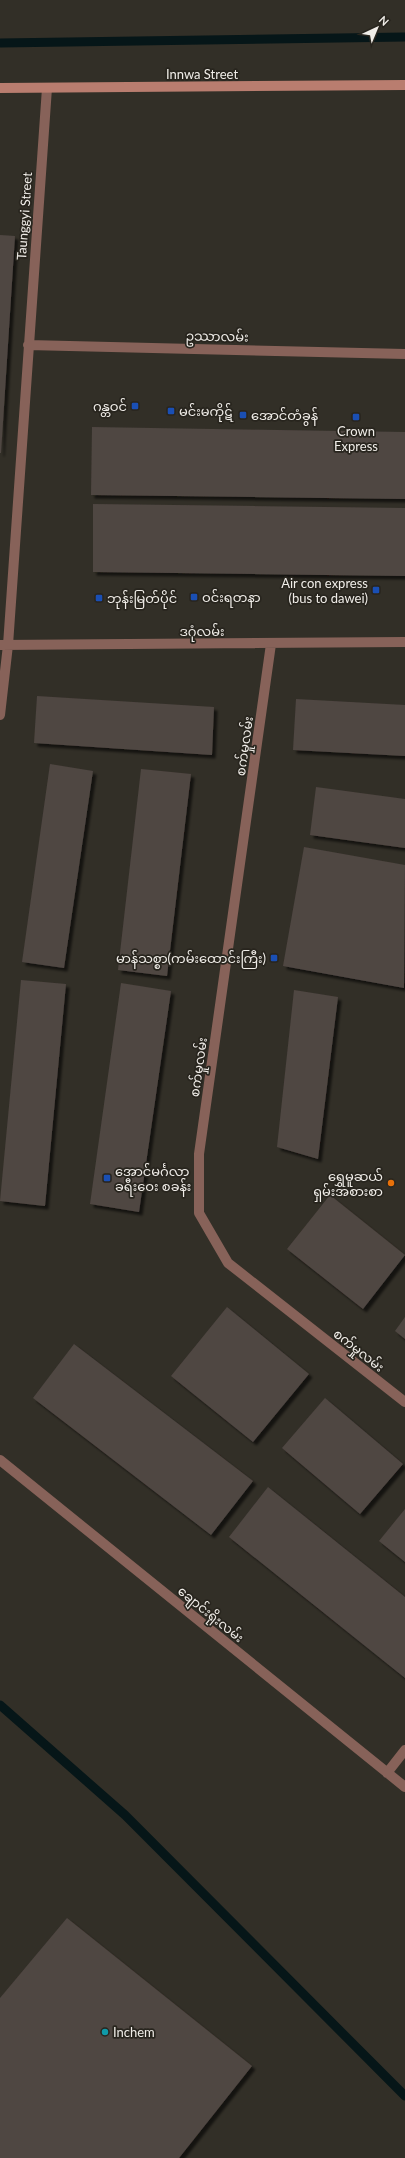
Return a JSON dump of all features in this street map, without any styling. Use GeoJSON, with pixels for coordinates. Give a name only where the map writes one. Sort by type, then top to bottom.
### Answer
{"type":"FeatureCollection","features":[{"type":"Feature","properties":{"kind":"street","name":"Innwa Street"},"geometry":{"type":"LineString","coordinates":[[0,88],[405,86]]}},
{"type":"Feature","properties":{"kind":"lane","name":"Taunggyi Street"},"geometry":{"type":"LineString","coordinates":[[0,715],[4,645],[47,88]]}},
{"type":"Feature","properties":{"kind":"lane","name":"ဥဿာလမ်း"},"geometry":{"type":"LineString","coordinates":[[28,345],[405,354]]}},
{"type":"Feature","properties":{"kind":"lane","name":"ဒဂုံလမ်း"},"geometry":{"type":"LineString","coordinates":[[4,645],[405,642]]}},
{"type":"Feature","properties":{"kind":"lane","name":"စက်မှုလမ်း"},"geometry":{"type":"LineString","coordinates":[[271,644],[199,1154],[199,1213],[228,1263],[405,1402]]}},
{"type":"Feature","properties":{"kind":"lane","name":"ချောင်းရိုးလမ်း"},"geometry":{"type":"LineString","coordinates":[[0,1460],[405,1787]]}},
{"type":"Feature","properties":{"kind":"lane"},"geometry":{"type":"LineString","coordinates":[[387,1773],[405,1750]]}},
{"type":"Feature","properties":{"kind":"building"},"geometry":{"type":"Polygon","coordinates":[[[0,235],[15,236],[1,453],[0,453],[0,235]]]}},
{"type":"Feature","properties":{"kind":"building"},"geometry":{"type":"Polygon","coordinates":[[[92,427],[405,432],[405,499],[91,495],[92,427]]]}},
{"type":"Feature","properties":{"kind":"building"},"geometry":{"type":"Polygon","coordinates":[[[93,504],[405,508],[405,576],[93,572],[93,504]]]}},
{"type":"Feature","properties":{"kind":"building"},"geometry":{"type":"Polygon","coordinates":[[[37,696],[214,707],[212,755],[34,743],[37,696]]]}},
{"type":"Feature","properties":{"kind":"building"},"geometry":{"type":"Polygon","coordinates":[[[296,699],[405,705],[405,756],[293,750],[296,699]]]}},
{"type":"Feature","properties":{"kind":"building"},"geometry":{"type":"Polygon","coordinates":[[[50,764],[93,771],[64,968],[22,962],[50,764]]]}},
{"type":"Feature","properties":{"kind":"building"},"geometry":{"type":"Polygon","coordinates":[[[141,769],[191,774],[167,976],[118,970],[141,769]]]}},
{"type":"Feature","properties":{"kind":"building"},"geometry":{"type":"Polygon","coordinates":[[[316,787],[405,799],[405,848],[310,835],[316,787]]]}},
{"type":"Feature","properties":{"kind":"building"},"geometry":{"type":"Polygon","coordinates":[[[304,847],[405,865],[404,988],[283,966],[304,847]]]}},
{"type":"Feature","properties":{"kind":"building"},"geometry":{"type":"Polygon","coordinates":[[[21,980],[66,984],[45,1206],[0,1201],[21,980]]]}},
{"type":"Feature","properties":{"kind":"building"},"geometry":{"type":"Polygon","coordinates":[[[121,983],[171,991],[139,1212],[90,1204],[121,983]]]}},
{"type":"Feature","properties":{"kind":"building"},"geometry":{"type":"Polygon","coordinates":[[[294,990],[338,997],[318,1159],[277,1147],[294,990]]]}},
{"type":"Feature","properties":{"kind":"building"},"geometry":{"type":"Polygon","coordinates":[[[330,1195],[405,1255],[363,1309],[287,1249],[330,1195]]]}},
{"type":"Feature","properties":{"kind":"building"},"geometry":{"type":"Polygon","coordinates":[[[227,1307],[309,1374],[253,1442],[171,1376],[227,1307]]]}},
{"type":"Feature","properties":{"kind":"building"},"geometry":{"type":"Polygon","coordinates":[[[405,1317],[405,1339],[395,1331],[405,1317]]]}},
{"type":"Feature","properties":{"kind":"building"},"geometry":{"type":"Polygon","coordinates":[[[74,1344],[253,1481],[211,1535],[33,1398],[74,1344]]]}},
{"type":"Feature","properties":{"kind":"building"},"geometry":{"type":"Polygon","coordinates":[[[325,1398],[403,1464],[360,1514],[282,1448],[325,1398]]]}},
{"type":"Feature","properties":{"kind":"building"},"geometry":{"type":"Polygon","coordinates":[[[268,1487],[405,1597],[405,1678],[229,1537],[268,1487]]]}},
{"type":"Feature","properties":{"kind":"building"},"geometry":{"type":"Polygon","coordinates":[[[405,1509],[405,1562],[379,1541],[405,1509]]]}},
{"type":"Feature","properties":{"kind":"building","name":"Inchem"},"geometry":{"type":"Polygon","coordinates":[[[67,1918],[252,2066],[179,2158],[0,2158],[0,1998],[67,1918]]]}},
{"type":"Feature","properties":{"kind":"waterway"},"geometry":{"type":"LineString","coordinates":[[0,43],[405,37]]}},
{"type":"Feature","properties":{"kind":"waterway"},"geometry":{"type":"LineString","coordinates":[[0,1705],[125,1815],[405,2096]]}},
{"type":"Feature","properties":{"kind":"place","name":"ဂန္တဝင်"},"geometry":{"type":"Point","coordinates":[135,406]}},
{"type":"Feature","properties":{"kind":"place","name":"မင်းမကိုဋ်"},"geometry":{"type":"Point","coordinates":[171,411]}},
{"type":"Feature","properties":{"kind":"place","name":"အောင်တံခွန်"},"geometry":{"type":"Point","coordinates":[243,415]}},
{"type":"Feature","properties":{"kind":"place","name":"Crown Express"},"geometry":{"type":"Point","coordinates":[356,417]}},
{"type":"Feature","properties":{"kind":"place","name":"Air con express (bus to dawei)"},"geometry":{"type":"Point","coordinates":[376,590]}},
{"type":"Feature","properties":{"kind":"place","name":"ဝင်းရတနာ"},"geometry":{"type":"Point","coordinates":[194,597]}},
{"type":"Feature","properties":{"kind":"place","name":"ဘုန်းမြတ်ပိုင်"},"geometry":{"type":"Point","coordinates":[99,598]}},
{"type":"Feature","properties":{"kind":"place","name":"မာန်သစ္စာ(ကမ်းထောင်းကြီး)"},"geometry":{"type":"Point","coordinates":[274,958]}},
{"type":"Feature","properties":{"kind":"place","name":"အောင်မင်္ဂလာ ခရီးဝေး စခန်း"},"geometry":{"type":"Point","coordinates":[107,1178]}},
{"type":"Feature","properties":{"kind":"place","name":"ရွှေမူဆယ် ရှမ်းအစားစာ"},"geometry":{"type":"Point","coordinates":[391,1183]}},
{"type":"Feature","properties":{"kind":"place","name":"Inchem"},"geometry":{"type":"Point","coordinates":[105,2032]}}]}
